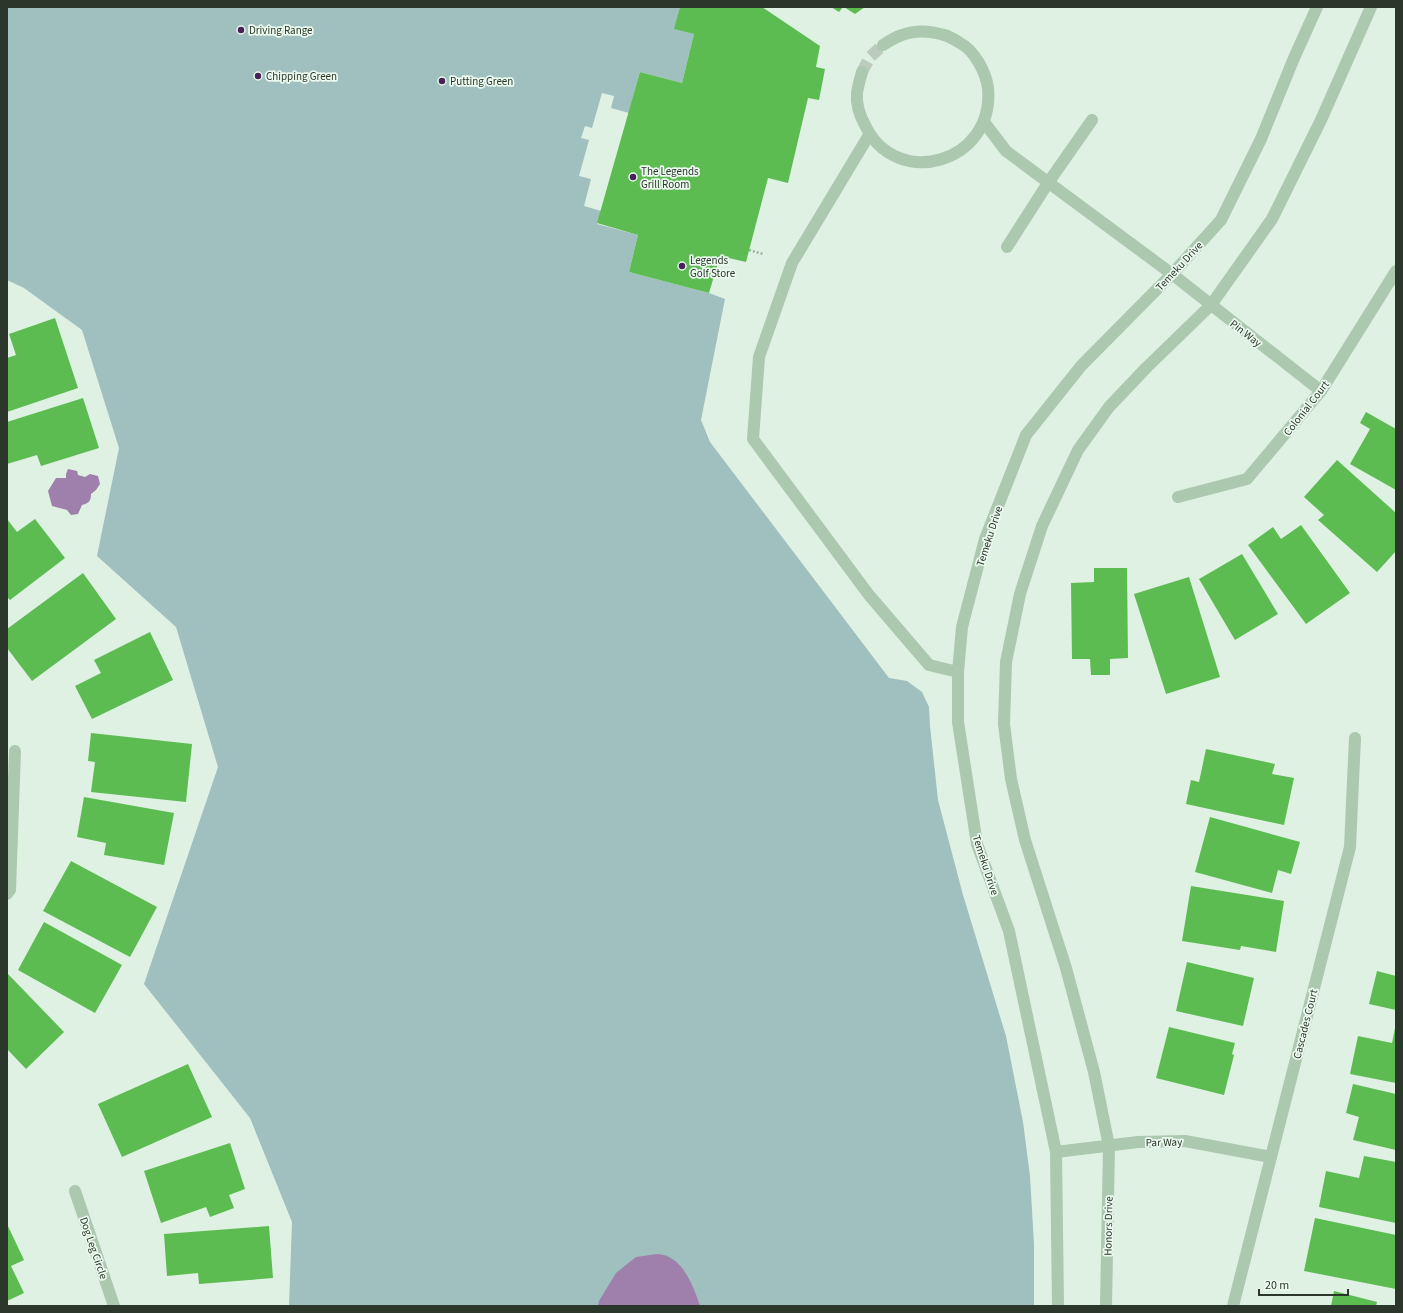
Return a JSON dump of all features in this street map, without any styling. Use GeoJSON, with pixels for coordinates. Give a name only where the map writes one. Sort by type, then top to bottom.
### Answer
{"type":"FeatureCollection","features":[{"type":"Feature","properties":{"kind":"street","name":"Temeku Drive"},"geometry":{"type":"LineString","coordinates":[[1056,1152],[1008,931],[977,844],[958,722],[958,672],[962,627],[985,539],[1026,435],[1081,366],[1172,274],[1221,220],[1261,139],[1294,58],[1317,7]]}},
{"type":"Feature","properties":{"kind":"street"},"geometry":{"type":"LineString","coordinates":[[1109,1146],[1094,1072],[1068,975],[1025,840],[1011,779],[1004,724],[1006,662],[1020,594],[1042,526],[1078,450],[1109,407],[1211,304],[1272,219],[1321,120],[1371,7]]}},
{"type":"Feature","properties":{"kind":"street"},"geometry":{"type":"LineString","coordinates":[[862,72],[857,94],[860,115],[870,135],[883,149],[901,159],[921,162],[941,160],[959,152],[974,139],[984,122],[989,101],[987,80],[978,60],[963,45],[944,35],[923,31],[902,35],[883,45]]}},
{"type":"Feature","properties":{"kind":"street"},"geometry":{"type":"LineString","coordinates":[[1007,247],[1048,183],[1092,120]]}},
{"type":"Feature","properties":{"kind":"street","name":"Pin Way"},"geometry":{"type":"LineString","coordinates":[[984,122],[1006,151],[1172,274],[1321,391]]}},
{"type":"Feature","properties":{"kind":"street"},"geometry":{"type":"LineString","coordinates":[[870,135],[792,263],[758,357],[753,439],[869,595],[929,665],[958,672]]}},
{"type":"Feature","properties":{"kind":"street","name":"Colonial Court"},"geometry":{"type":"LineString","coordinates":[[1178,497],[1247,479],[1321,391],[1396,271]]}},
{"type":"Feature","properties":{"kind":"street","name":"Cascades Court"},"geometry":{"type":"LineString","coordinates":[[1233,1306],[1350,847],[1355,738]]}},
{"type":"Feature","properties":{"kind":"street"},"geometry":{"type":"LineString","coordinates":[[7,894],[10,890],[15,751]]}},
{"type":"Feature","properties":{"kind":"street","name":"Par Way"},"geometry":{"type":"LineString","coordinates":[[1056,1152],[1138,1142],[1185,1141],[1271,1157]]}},
{"type":"Feature","properties":{"kind":"street","name":"Honors Drive"},"geometry":{"type":"LineString","coordinates":[[1106,1306],[1109,1146]]}},
{"type":"Feature","properties":{"kind":"street"},"geometry":{"type":"LineString","coordinates":[[1056,1152],[1058,1306]]}},
{"type":"Feature","properties":{"kind":"street","name":"Dog Leg Circle"},"geometry":{"type":"LineString","coordinates":[[75,1191],[114,1306]]}},
{"type":"Feature","properties":{"kind":"path"},"geometry":{"type":"LineString","coordinates":[[749,250],[764,254]]}},
{"type":"Feature","properties":{"kind":"shaded area"},"geometry":{"type":"Polygon","coordinates":[[[7,7],[680,7],[675,29],[694,34],[682,83],[640,72],[629,113],[611,108],[614,96],[602,93],[592,128],[585,126],[581,138],[589,140],[579,176],[591,179],[584,206],[601,211],[597,224],[638,235],[629,272],[709,293],[725,299],[701,420],[710,442],[889,678],[907,681],[922,692],[929,707],[938,800],[963,895],[1006,1036],[1023,1122],[1030,1176],[1034,1245],[1034,1306],[289,1306],[292,1222],[250,1118],[144,984],[218,767],[176,627],[97,556],[119,448],[82,330],[24,288],[7,280],[7,7]]]}},
{"type":"Feature","properties":{"kind":"shaded area"},"geometry":{"type":"Polygon","coordinates":[[[68,469],[77,471],[78,475],[85,477],[90,474],[98,476],[100,484],[91,494],[89,501],[82,505],[78,514],[71,515],[67,510],[52,506],[48,491],[56,478],[66,478],[68,469]]]}},
{"type":"Feature","properties":{"kind":"shaded area"},"geometry":{"type":"Polygon","coordinates":[[[657,1254],[666,1256],[680,1265],[694,1289],[700,1306],[598,1306],[599,1301],[616,1273],[636,1257],[657,1254]]]}},
{"type":"Feature","properties":{"kind":"building"},"geometry":{"type":"Polygon","coordinates":[[[680,7],[762,7],[820,46],[816,67],[825,69],[819,100],[808,98],[788,183],[768,178],[746,262],[720,256],[709,293],[629,272],[638,235],[597,223],[640,72],[682,83],[694,34],[674,29],[680,7]]]}},
{"type":"Feature","properties":{"kind":"building"},"geometry":{"type":"Polygon","coordinates":[[[831,7],[843,7],[839,12],[831,7]]]}},
{"type":"Feature","properties":{"kind":"building"},"geometry":{"type":"Polygon","coordinates":[[[844,7],[865,7],[855,14],[844,7]]]}},
{"type":"Feature","properties":{"kind":"building"},"geometry":{"type":"Polygon","coordinates":[[[55,318],[78,388],[7,412],[7,358],[16,355],[9,334],[55,318]]]}},
{"type":"Feature","properties":{"kind":"building"},"geometry":{"type":"Polygon","coordinates":[[[83,398],[99,448],[41,466],[37,455],[7,464],[7,422],[83,398]]]}},
{"type":"Feature","properties":{"kind":"building"},"geometry":{"type":"Polygon","coordinates":[[[1366,412],[1396,429],[1396,490],[1350,464],[1370,429],[1360,423],[1366,412]]]}},
{"type":"Feature","properties":{"kind":"building"},"geometry":{"type":"Polygon","coordinates":[[[1337,460],[1396,513],[1396,551],[1377,572],[1318,520],[1324,515],[1304,497],[1337,460]]]}},
{"type":"Feature","properties":{"kind":"building"},"geometry":{"type":"Polygon","coordinates":[[[7,519],[17,532],[35,519],[65,558],[10,600],[7,597],[7,519]]]}},
{"type":"Feature","properties":{"kind":"building"},"geometry":{"type":"Polygon","coordinates":[[[1301,525],[1350,593],[1306,624],[1248,545],[1273,527],[1281,539],[1301,525]]]}},
{"type":"Feature","properties":{"kind":"building"},"geometry":{"type":"Polygon","coordinates":[[[1242,554],[1278,614],[1235,640],[1199,579],[1242,554]]]}},
{"type":"Feature","properties":{"kind":"building"},"geometry":{"type":"Polygon","coordinates":[[[1094,568],[1127,568],[1128,658],[1110,659],[1110,675],[1091,675],[1090,659],[1072,659],[1071,583],[1094,582],[1094,568]]]}},
{"type":"Feature","properties":{"kind":"building"},"geometry":{"type":"Polygon","coordinates":[[[83,573],[116,619],[32,681],[7,648],[7,629],[83,573]]]}},
{"type":"Feature","properties":{"kind":"building"},"geometry":{"type":"Polygon","coordinates":[[[1189,577],[1220,677],[1166,694],[1134,594],[1189,577]]]}},
{"type":"Feature","properties":{"kind":"building"},"geometry":{"type":"Polygon","coordinates":[[[150,632],[173,680],[92,719],[75,686],[101,673],[94,660],[150,632]]]}},
{"type":"Feature","properties":{"kind":"building"},"geometry":{"type":"Polygon","coordinates":[[[91,733],[192,744],[186,802],[91,792],[95,762],[88,761],[91,733]]]}},
{"type":"Feature","properties":{"kind":"building"},"geometry":{"type":"Polygon","coordinates":[[[1206,749],[1275,764],[1272,774],[1294,778],[1284,825],[1186,804],[1191,780],[1199,782],[1206,749]]]}},
{"type":"Feature","properties":{"kind":"building"},"geometry":{"type":"Polygon","coordinates":[[[84,797],[174,813],[164,865],[104,855],[106,843],[77,837],[84,797]]]}},
{"type":"Feature","properties":{"kind":"building"},"geometry":{"type":"Polygon","coordinates":[[[1210,817],[1300,842],[1291,874],[1278,870],[1272,893],[1195,872],[1210,817]]]}},
{"type":"Feature","properties":{"kind":"building"},"geometry":{"type":"Polygon","coordinates":[[[71,861],[157,907],[130,957],[43,911],[71,861]]]}},
{"type":"Feature","properties":{"kind":"building"},"geometry":{"type":"Polygon","coordinates":[[[1191,886],[1284,901],[1276,952],[1241,946],[1240,950],[1182,941],[1191,886]]]}},
{"type":"Feature","properties":{"kind":"building"},"geometry":{"type":"Polygon","coordinates":[[[44,922],[122,965],[95,1013],[18,970],[44,922]]]}},
{"type":"Feature","properties":{"kind":"building"},"geometry":{"type":"Polygon","coordinates":[[[1187,962],[1254,978],[1243,1026],[1176,1011],[1187,962]]]}},
{"type":"Feature","properties":{"kind":"building"},"geometry":{"type":"Polygon","coordinates":[[[1377,971],[1396,976],[1396,1010],[1369,1004],[1377,971]]]}},
{"type":"Feature","properties":{"kind":"building"},"geometry":{"type":"Polygon","coordinates":[[[7,973],[64,1032],[26,1069],[7,1049],[7,973]]]}},
{"type":"Feature","properties":{"kind":"building"},"geometry":{"type":"Polygon","coordinates":[[[1169,1027],[1235,1043],[1232,1054],[1234,1055],[1224,1095],[1156,1078],[1169,1027]]]}},
{"type":"Feature","properties":{"kind":"building"},"geometry":{"type":"Polygon","coordinates":[[[1395,1028],[1396,1083],[1350,1074],[1358,1036],[1392,1043],[1395,1028]]]}},
{"type":"Feature","properties":{"kind":"building"},"geometry":{"type":"Polygon","coordinates":[[[188,1064],[212,1117],[122,1157],[98,1104],[188,1064]]]}},
{"type":"Feature","properties":{"kind":"building"},"geometry":{"type":"Polygon","coordinates":[[[1353,1084],[1396,1094],[1396,1150],[1353,1140],[1359,1117],[1346,1113],[1353,1084]]]}},
{"type":"Feature","properties":{"kind":"building"},"geometry":{"type":"Polygon","coordinates":[[[230,1143],[245,1189],[229,1195],[234,1208],[210,1217],[206,1207],[161,1223],[144,1171],[230,1143]]]}},
{"type":"Feature","properties":{"kind":"building"},"geometry":{"type":"Polygon","coordinates":[[[1364,1156],[1396,1162],[1396,1223],[1319,1207],[1326,1171],[1359,1178],[1364,1156]]]}},
{"type":"Feature","properties":{"kind":"building"},"geometry":{"type":"Polygon","coordinates":[[[1315,1218],[1396,1235],[1396,1289],[1304,1271],[1315,1218]]]}},
{"type":"Feature","properties":{"kind":"building"},"geometry":{"type":"Polygon","coordinates":[[[7,1224],[24,1260],[11,1266],[24,1293],[7,1301],[7,1224]]]}},
{"type":"Feature","properties":{"kind":"building"},"geometry":{"type":"Polygon","coordinates":[[[269,1226],[273,1278],[199,1284],[198,1273],[167,1276],[164,1234],[269,1226]]]}},
{"type":"Feature","properties":{"kind":"building"},"geometry":{"type":"Polygon","coordinates":[[[1334,1291],[1377,1302],[1376,1306],[1331,1306],[1334,1291]]]}},
{"type":"Feature","properties":{"kind":"tunnel"},"geometry":{"type":"LineString","coordinates":[[862,72],[870,57],[883,45]]}},
{"type":"Feature","properties":{"kind":"place","name":"Driving Range"},"geometry":{"type":"Point","coordinates":[241,30]}},
{"type":"Feature","properties":{"kind":"place","name":"Chipping Green"},"geometry":{"type":"Point","coordinates":[258,76]}},
{"type":"Feature","properties":{"kind":"place","name":"Putting Green"},"geometry":{"type":"Point","coordinates":[442,81]}},
{"type":"Feature","properties":{"kind":"place","name":"The Legends Grill Room"},"geometry":{"type":"Point","coordinates":[633,177]}},
{"type":"Feature","properties":{"kind":"place","name":"Legends Golf Store"},"geometry":{"type":"Point","coordinates":[682,266]}}]}
